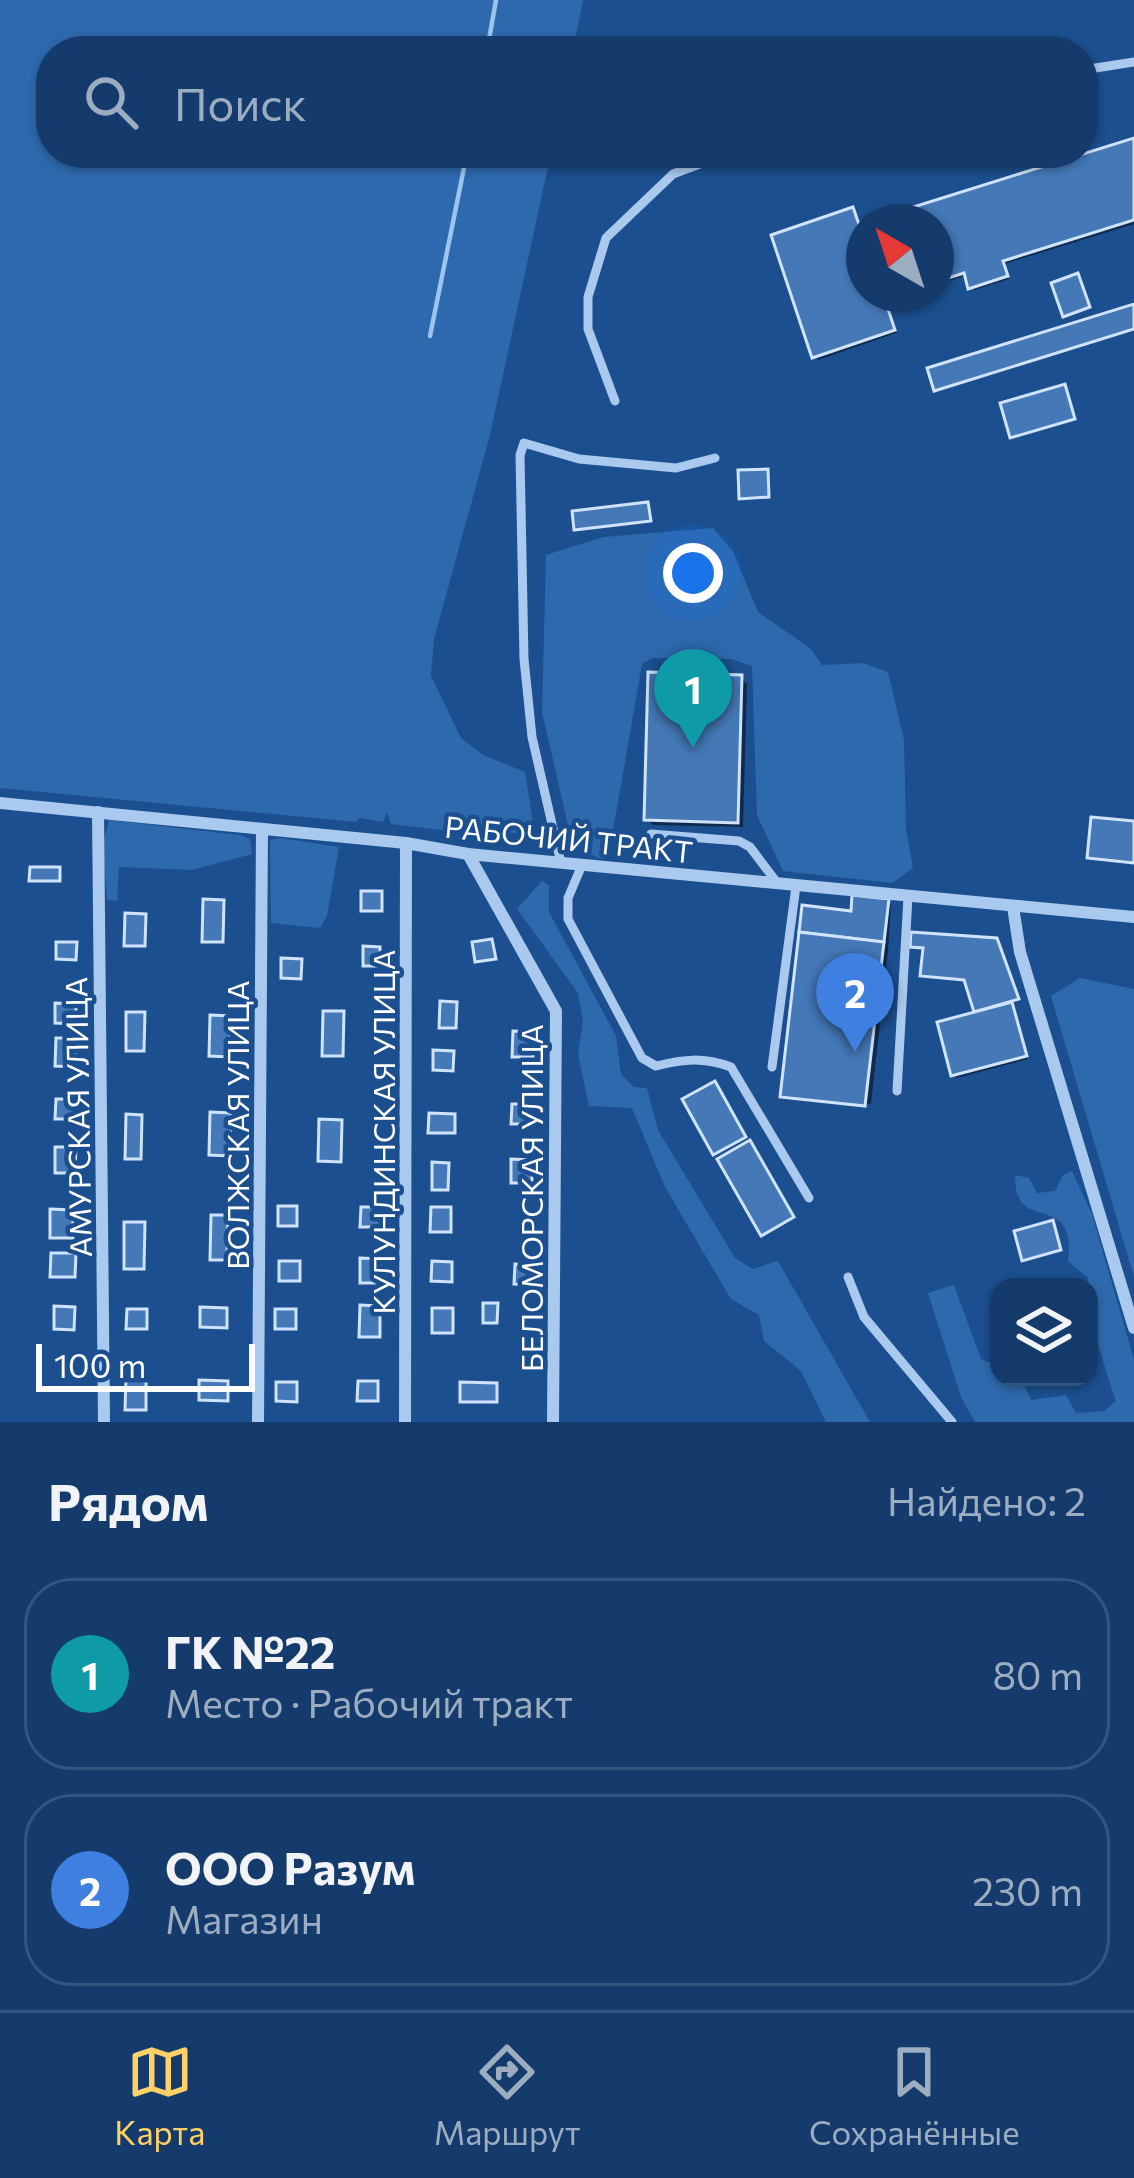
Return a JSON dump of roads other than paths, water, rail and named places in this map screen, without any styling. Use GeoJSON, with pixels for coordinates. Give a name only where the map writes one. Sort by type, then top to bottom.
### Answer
{"type":"FeatureCollection","features":[{"type":"Feature","properties":{"kind":"street","name":"РАБОЧИЙ ТРАКТ"},"geometry":{"type":"LineString","coordinates":[[0,803],[406,843],[468,854],[1134,917]]}},
{"type":"Feature","properties":{"kind":"street","name":"АМУРСКАЯ УЛИЦА"},"geometry":{"type":"LineString","coordinates":[[98,812],[104,1422]]}},
{"type":"Feature","properties":{"kind":"street","name":"ВОЛЖСКАЯ УЛИЦА"},"geometry":{"type":"LineString","coordinates":[[258,1422],[262,829]]}},
{"type":"Feature","properties":{"kind":"street","name":"КУЛУНДИНСКАЯ УЛИЦА"},"geometry":{"type":"LineString","coordinates":[[405,1422],[406,843]]}},
{"type":"Feature","properties":{"kind":"street","name":"БЕЛОМОРСКАЯ УЛИЦА"},"geometry":{"type":"LineString","coordinates":[[468,854],[556,1011],[553,1422]]}},
{"type":"Feature","properties":{"kind":"street"},"geometry":{"type":"LineString","coordinates":[[1013,907],[1020,952],[1134,1328]]}},
{"type":"Feature","properties":{"kind":"lane"},"geometry":{"type":"LineString","coordinates":[[1098,68],[1134,62]]}},
{"type":"Feature","properties":{"kind":"lane"},"geometry":{"type":"LineString","coordinates":[[615,401],[588,329],[587,297],[606,238],[673,174],[689,168]]}},
{"type":"Feature","properties":{"kind":"lane"},"geometry":{"type":"LineString","coordinates":[[561,863],[532,737],[524,659],[520,455],[524,443],[579,459],[676,468],[715,458]]}},
{"type":"Feature","properties":{"kind":"lane"},"geometry":{"type":"LineString","coordinates":[[651,834],[739,841],[750,847],[778,884]]}},
{"type":"Feature","properties":{"kind":"lane"},"geometry":{"type":"LineString","coordinates":[[582,865],[568,898],[568,919],[642,1058],[656,1066],[686,1058],[709,1059],[730,1067],[809,1198]]}},
{"type":"Feature","properties":{"kind":"lane"},"geometry":{"type":"LineString","coordinates":[[772,1067],[796,886]]}},
{"type":"Feature","properties":{"kind":"lane"},"geometry":{"type":"LineString","coordinates":[[897,1091],[908,897]]}},
{"type":"Feature","properties":{"kind":"lane"},"geometry":{"type":"LineString","coordinates":[[848,1277],[865,1317],[952,1422]]}},
{"type":"Feature","properties":{"kind":"waterway"},"geometry":{"type":"LineString","coordinates":[[490,36],[496,0]]}},
{"type":"Feature","properties":{"kind":"waterway"},"geometry":{"type":"LineString","coordinates":[[430,336],[464,168]]}},
{"type":"Feature","properties":{"kind":"place","name":"ГК №22"},"geometry":{"type":"Point","coordinates":[693,748]}},
{"type":"Feature","properties":{"kind":"place","name":"ООО Разум"},"geometry":{"type":"Point","coordinates":[855,1052]}}]}
